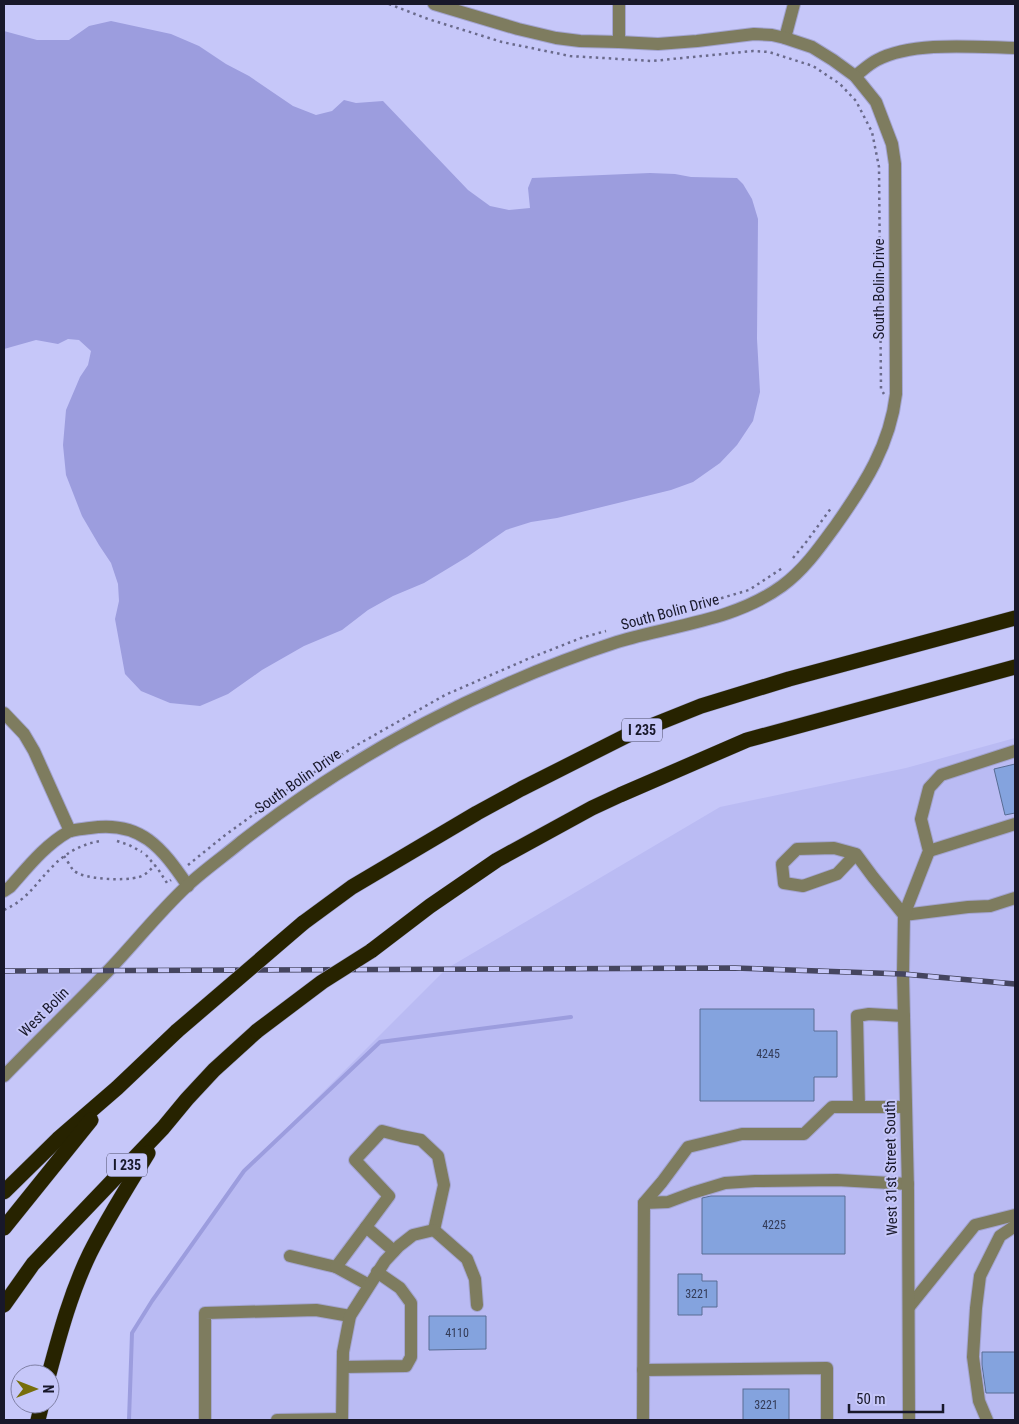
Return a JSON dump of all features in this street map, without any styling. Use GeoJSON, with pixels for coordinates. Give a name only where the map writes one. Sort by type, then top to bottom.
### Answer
{"type":"FeatureCollection","features":[{"type":"Feature","properties":{"kind":"highway","name":"I 235"},"geometry":{"type":"LineString","coordinates":[[4,1228],[117,1088],[196,1013],[303,923],[352,887],[477,813],[626,736],[701,706],[1015,618]]}},
{"type":"Feature","properties":{"kind":"highway","name":"I 235"},"geometry":{"type":"LineString","coordinates":[[4,1305],[32,1264],[163,1128],[214,1070],[257,1031],[322,982],[371,951],[430,906],[496,860],[592,808],[748,740],[1015,667]]}},
{"type":"Feature","properties":{"kind":"highway"},"geometry":{"type":"LineString","coordinates":[[4,1192],[58,1139],[117,1088]]}},
{"type":"Feature","properties":{"kind":"highway"},"geometry":{"type":"LineString","coordinates":[[52,1364],[65,1315],[90,1253],[163,1128]]}},
{"type":"Feature","properties":{"kind":"street","name":"South Bolin Drive"},"geometry":{"type":"LineString","coordinates":[[108,971],[142,932],[188,886],[275,816],[357,760],[414,728],[507,684],[616,642],[737,611],[783,586],[815,554],[864,484],[879,455],[892,422],[896,394],[894,162],[892,144],[876,102],[855,76],[812,47],[772,35],[754,34],[658,44],[580,41],[556,38],[518,29],[436,4]]}},
{"type":"Feature","properties":{"kind":"street"},"geometry":{"type":"LineString","coordinates":[[619,4],[619,42]]}},
{"type":"Feature","properties":{"kind":"street"},"geometry":{"type":"LineString","coordinates":[[785,38],[794,4]]}},
{"type":"Feature","properties":{"kind":"street"},"geometry":{"type":"LineString","coordinates":[[855,76],[877,60],[913,49],[953,46],[1015,48]]}},
{"type":"Feature","properties":{"kind":"street"},"geometry":{"type":"LineString","coordinates":[[4,713],[24,734],[34,751],[70,831]]}},
{"type":"Feature","properties":{"kind":"street"},"geometry":{"type":"LineString","coordinates":[[904,915],[929,852],[921,819],[929,788],[941,775],[1015,751]]}},
{"type":"Feature","properties":{"kind":"street"},"geometry":{"type":"LineString","coordinates":[[929,852],[1015,824]]}},
{"type":"Feature","properties":{"kind":"street"},"geometry":{"type":"LineString","coordinates":[[4,891],[51,844],[70,831],[101,826],[113,826],[136,832],[146,837],[160,849],[188,886]]}},
{"type":"Feature","properties":{"kind":"street"},"geometry":{"type":"LineString","coordinates":[[856,854],[837,874],[803,886],[784,883],[782,864],[797,849],[834,848],[856,854],[904,915]]}},
{"type":"Feature","properties":{"kind":"street"},"geometry":{"type":"LineString","coordinates":[[904,915],[968,906],[990,906],[1015,898]]}},
{"type":"Feature","properties":{"kind":"street","name":"West 31st Street South"},"geometry":{"type":"LineString","coordinates":[[904,915],[909,1420]]}},
{"type":"Feature","properties":{"kind":"street","name":"West Bolin"},"geometry":{"type":"LineString","coordinates":[[4,1076],[108,971]]}},
{"type":"Feature","properties":{"kind":"street"},"geometry":{"type":"LineString","coordinates":[[859,1107],[857,1016],[869,1014],[904,1016]]}},
{"type":"Feature","properties":{"kind":"street"},"geometry":{"type":"LineString","coordinates":[[643,1420],[644,1203],[688,1147],[742,1134],[804,1134],[832,1107],[906,1107]]}},
{"type":"Feature","properties":{"kind":"street"},"geometry":{"type":"LineString","coordinates":[[336,1268],[389,1196],[355,1160],[382,1131],[421,1140],[438,1156],[444,1186],[434,1230]]}},
{"type":"Feature","properties":{"kind":"street"},"geometry":{"type":"LineString","coordinates":[[644,1203],[668,1202],[725,1184],[755,1181],[837,1180],[908,1184]]}},
{"type":"Feature","properties":{"kind":"street"},"geometry":{"type":"LineString","coordinates":[[909,1307],[975,1225],[1015,1215]]}},
{"type":"Feature","properties":{"kind":"street"},"geometry":{"type":"LineString","coordinates":[[986,1420],[979,1401],[973,1356],[980,1276],[1000,1236],[1015,1226]]}},
{"type":"Feature","properties":{"kind":"street"},"geometry":{"type":"LineString","coordinates":[[366,1227],[394,1251]]}},
{"type":"Feature","properties":{"kind":"street"},"geometry":{"type":"LineString","coordinates":[[278,1420],[342,1420],[343,1352],[350,1316],[384,1261],[413,1235],[434,1230]]}},
{"type":"Feature","properties":{"kind":"street"},"geometry":{"type":"LineString","coordinates":[[434,1230],[468,1258],[475,1279],[477,1305]]}},
{"type":"Feature","properties":{"kind":"street"},"geometry":{"type":"LineString","coordinates":[[290,1256],[336,1268],[369,1285]]}},
{"type":"Feature","properties":{"kind":"street"},"geometry":{"type":"LineString","coordinates":[[343,1368],[406,1366],[411,1357],[411,1303],[400,1288],[377,1272]]}},
{"type":"Feature","properties":{"kind":"street"},"geometry":{"type":"LineString","coordinates":[[206,1420],[205,1313],[316,1310],[350,1316]]}},
{"type":"Feature","properties":{"kind":"street"},"geometry":{"type":"LineString","coordinates":[[643,1370],[827,1368],[827,1420]]}},
{"type":"Feature","properties":{"kind":"path"},"geometry":{"type":"LineString","coordinates":[[389,4],[428,19],[502,42],[570,56],[652,61],[753,51],[769,52],[813,66],[840,84],[856,101],[872,132],[879,167],[881,389],[886,399]]}},
{"type":"Feature","properties":{"kind":"path"},"geometry":{"type":"LineString","coordinates":[[792,560],[832,506]]}},
{"type":"Feature","properties":{"kind":"path"},"geometry":{"type":"LineString","coordinates":[[633,624],[749,590],[786,566]]}},
{"type":"Feature","properties":{"kind":"path"},"geometry":{"type":"LineString","coordinates":[[110,840],[129,844],[144,853],[167,883],[224,836],[294,784],[357,745],[437,700],[530,658],[581,638],[615,629]]}},
{"type":"Feature","properties":{"kind":"path"},"geometry":{"type":"LineString","coordinates":[[4,910],[14,906],[32,890],[55,864],[68,853],[89,843],[103,840]]}},
{"type":"Feature","properties":{"kind":"path"},"geometry":{"type":"LineString","coordinates":[[64,856],[73,870],[82,875],[117,880],[139,877],[148,873],[155,865]]}},
{"type":"Feature","properties":{"kind":"shaded area"},"geometry":{"type":"Polygon","coordinates":[[[111,21],[171,34],[199,46],[226,64],[249,76],[293,106],[316,115],[332,111],[344,100],[356,103],[383,101],[468,190],[490,206],[509,210],[530,208],[528,188],[532,178],[650,173],[691,177],[737,178],[752,199],[758,219],[757,339],[760,392],[753,421],[737,445],[720,463],[693,482],[671,490],[557,518],[531,522],[506,530],[467,557],[424,583],[393,596],[368,610],[342,630],[304,646],[262,670],[228,694],[200,706],[170,703],[141,691],[125,674],[115,619],[119,601],[118,584],[111,563],[82,516],[66,475],[63,445],[66,410],[80,377],[88,365],[91,351],[79,340],[68,339],[58,344],[36,340],[4,349],[4,31],[37,40],[69,40],[89,26],[111,21]]]}},
{"type":"Feature","properties":{"kind":"shaded area"},"geometry":{"type":"Polygon","coordinates":[[[1015,738],[1015,1420],[131,1420],[132,1333],[152,1301],[244,1171],[446,969],[720,807],[906,768],[1015,738]]]}},
{"type":"Feature","properties":{"kind":"shaded area"},"geometry":{"type":"Polygon","coordinates":[[[4,971],[118,971],[4,1075],[4,971]]]}},
{"type":"Feature","properties":{"kind":"building"},"geometry":{"type":"Polygon","coordinates":[[[1015,764],[1015,813],[1005,815],[994,769],[1015,764]]]}},
{"type":"Feature","properties":{"kind":"building"},"geometry":{"type":"Polygon","coordinates":[[[700,1009],[814,1009],[814,1031],[837,1031],[837,1077],[814,1077],[814,1101],[700,1101],[700,1009]]]}},
{"type":"Feature","properties":{"kind":"building"},"geometry":{"type":"Polygon","coordinates":[[[711,1196],[845,1196],[845,1254],[702,1254],[702,1198],[711,1196]]]}},
{"type":"Feature","properties":{"kind":"building"},"geometry":{"type":"Polygon","coordinates":[[[678,1274],[702,1274],[702,1281],[717,1281],[717,1307],[702,1307],[702,1315],[678,1315],[678,1274]]]}},
{"type":"Feature","properties":{"kind":"building"},"geometry":{"type":"Polygon","coordinates":[[[429,1316],[486,1316],[486,1349],[429,1350],[429,1316]]]}},
{"type":"Feature","properties":{"kind":"building"},"geometry":{"type":"Polygon","coordinates":[[[982,1352],[1015,1352],[1015,1393],[986,1393],[982,1352]]]}},
{"type":"Feature","properties":{"kind":"building"},"geometry":{"type":"Polygon","coordinates":[[[743,1389],[789,1389],[789,1420],[743,1420],[743,1389]]]}},
{"type":"Feature","properties":{"kind":"waterway"},"geometry":{"type":"LineString","coordinates":[[129,1420],[132,1333],[152,1301],[244,1171],[380,1042],[571,1017]]}},
{"type":"Feature","properties":{"kind":"railway"},"geometry":{"type":"LineString","coordinates":[[4,971],[735,968],[903,974],[1015,984]]}}]}
